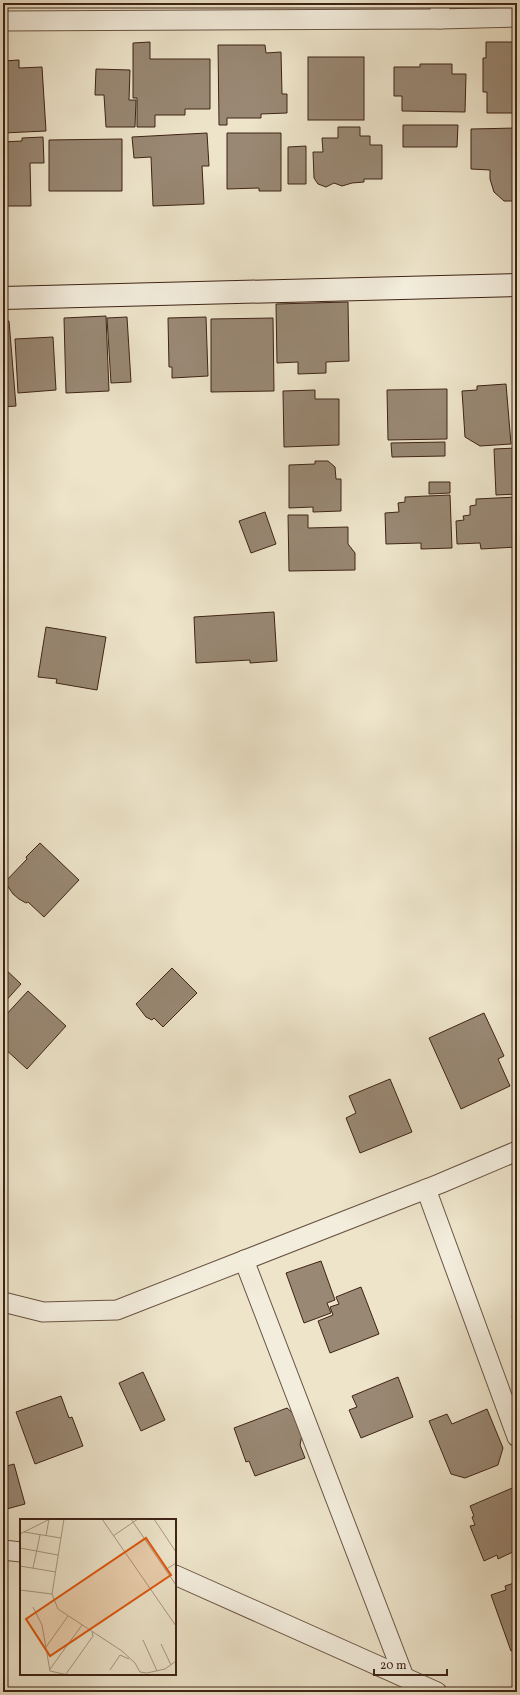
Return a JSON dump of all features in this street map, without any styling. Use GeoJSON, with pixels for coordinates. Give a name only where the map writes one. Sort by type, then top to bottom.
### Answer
{"type":"FeatureCollection","features":[{"type":"Feature","properties":{"kind":"street"},"geometry":{"type":"LineString","coordinates":[[3,22],[440,11],[517,17]]}},
{"type":"Feature","properties":{"kind":"street"},"geometry":{"type":"LineString","coordinates":[[3,298],[517,285]]}},
{"type":"Feature","properties":{"kind":"street"},"geometry":{"type":"LineString","coordinates":[[3,1302],[43,1312],[116,1310],[426,1189],[517,1151]]}},
{"type":"Feature","properties":{"kind":"street"},"geometry":{"type":"LineString","coordinates":[[426,1189],[517,1437]]}},
{"type":"Feature","properties":{"kind":"street"},"geometry":{"type":"LineString","coordinates":[[244,1260],[404,1677]]}},
{"type":"Feature","properties":{"kind":"street"},"geometry":{"type":"LineString","coordinates":[[3,1550],[20,1552]]}},
{"type":"Feature","properties":{"kind":"street"},"geometry":{"type":"LineString","coordinates":[[176,1575],[437,1692]]}},
{"type":"Feature","properties":{"kind":"building"},"geometry":{"type":"Polygon","coordinates":[[[150,42],[150,59],[210,59],[210,109],[185,109],[185,115],[155,115],[155,127],[137,127],[137,98],[133,98],[133,43],[150,42]]]}},
{"type":"Feature","properties":{"kind":"building"},"geometry":{"type":"Polygon","coordinates":[[[486,42],[517,42],[517,113],[487,113],[487,92],[483,92],[483,58],[486,58],[486,42]]]}},
{"type":"Feature","properties":{"kind":"building"},"geometry":{"type":"Polygon","coordinates":[[[218,45],[265,45],[266,53],[281,52],[282,94],[287,94],[287,113],[261,114],[261,118],[227,118],[227,125],[219,125],[218,45]]]}},
{"type":"Feature","properties":{"kind":"building"},"geometry":{"type":"Polygon","coordinates":[[[308,57],[364,57],[364,120],[308,120],[308,57]]]}},
{"type":"Feature","properties":{"kind":"building"},"geometry":{"type":"Polygon","coordinates":[[[19,60],[19,68],[42,67],[46,131],[3,133],[3,61],[19,60]]]}},
{"type":"Feature","properties":{"kind":"building"},"geometry":{"type":"Polygon","coordinates":[[[420,64],[452,64],[452,74],[466,74],[465,112],[402,111],[402,96],[394,96],[394,67],[420,67],[420,64]]]}},
{"type":"Feature","properties":{"kind":"building"},"geometry":{"type":"Polygon","coordinates":[[[96,69],[130,70],[129,100],[136,100],[135,127],[106,127],[104,95],[95,95],[96,69]]]}},
{"type":"Feature","properties":{"kind":"building"},"geometry":{"type":"Polygon","coordinates":[[[403,125],[458,125],[457,147],[403,147],[403,125]]]}},
{"type":"Feature","properties":{"kind":"building"},"geometry":{"type":"Polygon","coordinates":[[[338,127],[360,127],[360,136],[370,136],[370,145],[382,145],[382,179],[364,179],[364,182],[342,186],[334,183],[326,187],[318,184],[314,178],[313,152],[323,152],[322,138],[338,138],[338,127]]]}},
{"type":"Feature","properties":{"kind":"building"},"geometry":{"type":"Polygon","coordinates":[[[517,128],[517,201],[504,201],[494,192],[490,179],[490,170],[471,169],[471,129],[517,128]]]}},
{"type":"Feature","properties":{"kind":"building"},"geometry":{"type":"Polygon","coordinates":[[[207,133],[209,166],[202,166],[204,204],[153,206],[151,157],[134,158],[132,137],[207,133]]]}},
{"type":"Feature","properties":{"kind":"building"},"geometry":{"type":"Polygon","coordinates":[[[227,133],[281,133],[281,191],[259,191],[259,188],[227,189],[227,133]]]}},
{"type":"Feature","properties":{"kind":"building"},"geometry":{"type":"Polygon","coordinates":[[[43,137],[44,163],[30,163],[31,206],[3,206],[3,142],[22,141],[22,138],[43,137]]]}},
{"type":"Feature","properties":{"kind":"building"},"geometry":{"type":"Polygon","coordinates":[[[122,139],[122,191],[49,191],[49,140],[122,139]]]}},
{"type":"Feature","properties":{"kind":"building"},"geometry":{"type":"Polygon","coordinates":[[[306,146],[306,184],[288,184],[288,147],[306,146]]]}},
{"type":"Feature","properties":{"kind":"building"},"geometry":{"type":"Polygon","coordinates":[[[348,302],[349,361],[326,362],[326,373],[298,374],[298,362],[277,363],[276,304],[348,302]]]}},
{"type":"Feature","properties":{"kind":"building"},"geometry":{"type":"Polygon","coordinates":[[[106,316],[109,391],[66,393],[64,318],[106,316]]]}},
{"type":"Feature","properties":{"kind":"building"},"geometry":{"type":"Polygon","coordinates":[[[127,317],[131,382],[111,383],[107,318],[127,317]]]}},
{"type":"Feature","properties":{"kind":"building"},"geometry":{"type":"Polygon","coordinates":[[[206,317],[208,376],[172,378],[172,367],[169,367],[168,318],[206,317]]]}},
{"type":"Feature","properties":{"kind":"building"},"geometry":{"type":"Polygon","coordinates":[[[273,318],[274,391],[211,392],[211,319],[273,318]]]}},
{"type":"Feature","properties":{"kind":"building"},"geometry":{"type":"Polygon","coordinates":[[[3,321],[9,321],[16,406],[3,407],[3,321]]]}},
{"type":"Feature","properties":{"kind":"building"},"geometry":{"type":"Polygon","coordinates":[[[53,337],[56,390],[18,393],[15,339],[53,337]]]}},
{"type":"Feature","properties":{"kind":"building"},"geometry":{"type":"Polygon","coordinates":[[[506,384],[511,444],[480,446],[465,437],[462,391],[477,390],[477,386],[506,384]]]}},
{"type":"Feature","properties":{"kind":"building"},"geometry":{"type":"Polygon","coordinates":[[[447,389],[447,439],[388,440],[387,390],[447,389]]]}},
{"type":"Feature","properties":{"kind":"building"},"geometry":{"type":"Polygon","coordinates":[[[315,390],[315,399],[339,399],[339,445],[284,447],[283,391],[315,390]]]}},
{"type":"Feature","properties":{"kind":"building"},"geometry":{"type":"Polygon","coordinates":[[[445,442],[445,456],[392,457],[391,443],[445,442]]]}},
{"type":"Feature","properties":{"kind":"building"},"geometry":{"type":"Polygon","coordinates":[[[517,448],[517,494],[496,495],[494,449],[517,448]]]}},
{"type":"Feature","properties":{"kind":"building"},"geometry":{"type":"Polygon","coordinates":[[[315,461],[328,461],[335,467],[336,479],[341,479],[341,511],[313,512],[313,507],[289,508],[289,465],[315,464],[315,461]]]}},
{"type":"Feature","properties":{"kind":"building"},"geometry":{"type":"Polygon","coordinates":[[[429,482],[450,482],[450,493],[429,494],[429,482]]]}},
{"type":"Feature","properties":{"kind":"building"},"geometry":{"type":"Polygon","coordinates":[[[450,495],[452,548],[421,549],[421,543],[386,544],[385,513],[399,512],[398,503],[405,502],[405,497],[450,495]]]}},
{"type":"Feature","properties":{"kind":"building"},"geometry":{"type":"Polygon","coordinates":[[[517,497],[517,547],[481,549],[480,543],[457,544],[456,521],[464,520],[463,516],[470,515],[470,506],[476,505],[476,499],[517,497]]]}},
{"type":"Feature","properties":{"kind":"building"},"geometry":{"type":"Polygon","coordinates":[[[265,512],[276,544],[251,553],[239,521],[265,512]]]}},
{"type":"Feature","properties":{"kind":"building"},"geometry":{"type":"Polygon","coordinates":[[[288,515],[308,515],[308,528],[348,527],[348,544],[355,553],[355,570],[289,571],[288,515]]]}},
{"type":"Feature","properties":{"kind":"building"},"geometry":{"type":"Polygon","coordinates":[[[274,612],[277,661],[250,663],[250,660],[196,663],[194,617],[274,612]]]}},
{"type":"Feature","properties":{"kind":"building"},"geometry":{"type":"Polygon","coordinates":[[[46,627],[106,637],[97,690],[56,683],[57,679],[38,677],[46,627]]]}},
{"type":"Feature","properties":{"kind":"building"},"geometry":{"type":"Polygon","coordinates":[[[40,843],[79,880],[44,917],[28,902],[26,903],[13,894],[5,882],[40,843]]]}},
{"type":"Feature","properties":{"kind":"building"},"geometry":{"type":"Polygon","coordinates":[[[3,967],[21,984],[3,1004],[3,967]]]}},
{"type":"Feature","properties":{"kind":"building"},"geometry":{"type":"Polygon","coordinates":[[[172,968],[197,993],[163,1027],[154,1018],[152,1020],[146,1017],[136,1004],[172,968]]]}},
{"type":"Feature","properties":{"kind":"building"},"geometry":{"type":"Polygon","coordinates":[[[28,991],[66,1026],[27,1069],[3,1047],[3,1018],[28,991]]]}},
{"type":"Feature","properties":{"kind":"building"},"geometry":{"type":"Polygon","coordinates":[[[484,1013],[504,1056],[498,1059],[510,1086],[461,1109],[429,1038],[484,1013]]]}},
{"type":"Feature","properties":{"kind":"building"},"geometry":{"type":"Polygon","coordinates":[[[390,1079],[412,1132],[360,1153],[346,1118],[356,1113],[349,1096],[390,1079]]]}},
{"type":"Feature","properties":{"kind":"building"},"geometry":{"type":"Polygon","coordinates":[[[321,1261],[335,1300],[327,1303],[331,1313],[304,1323],[286,1273],[321,1261]]]}},
{"type":"Feature","properties":{"kind":"building"},"geometry":{"type":"Polygon","coordinates":[[[361,1287],[379,1334],[330,1353],[318,1321],[333,1315],[330,1307],[339,1304],[336,1297],[361,1287]]]}},
{"type":"Feature","properties":{"kind":"building"},"geometry":{"type":"Polygon","coordinates":[[[517,1314],[517,1332],[512,1316],[517,1314]]]}},
{"type":"Feature","properties":{"kind":"building"},"geometry":{"type":"Polygon","coordinates":[[[143,1372],[165,1420],[141,1431],[119,1383],[143,1372]]]}},
{"type":"Feature","properties":{"kind":"building"},"geometry":{"type":"Polygon","coordinates":[[[398,1377],[413,1417],[361,1438],[349,1410],[357,1407],[352,1396],[398,1377]]]}},
{"type":"Feature","properties":{"kind":"building"},"geometry":{"type":"Polygon","coordinates":[[[61,1396],[69,1418],[72,1417],[83,1446],[35,1464],[16,1412],[61,1396]]]}},
{"type":"Feature","properties":{"kind":"building"},"geometry":{"type":"Polygon","coordinates":[[[287,1408],[295,1415],[302,1435],[300,1445],[305,1458],[255,1476],[249,1461],[246,1462],[234,1428],[287,1408]]]}},
{"type":"Feature","properties":{"kind":"building"},"geometry":{"type":"Polygon","coordinates":[[[487,1409],[503,1448],[498,1465],[465,1478],[451,1474],[429,1421],[447,1414],[452,1424],[487,1409]]]}},
{"type":"Feature","properties":{"kind":"building"},"geometry":{"type":"Polygon","coordinates":[[[14,1464],[25,1504],[3,1510],[3,1467],[14,1464]]]}},
{"type":"Feature","properties":{"kind":"building"},"geometry":{"type":"Polygon","coordinates":[[[517,1486],[517,1550],[498,1559],[497,1555],[484,1561],[470,1526],[475,1525],[472,1517],[474,1516],[470,1506],[517,1486]]]}},
{"type":"Feature","properties":{"kind":"building"},"geometry":{"type":"Polygon","coordinates":[[[517,1582],[517,1649],[511,1651],[491,1595],[506,1590],[505,1586],[517,1582]]]}}]}
